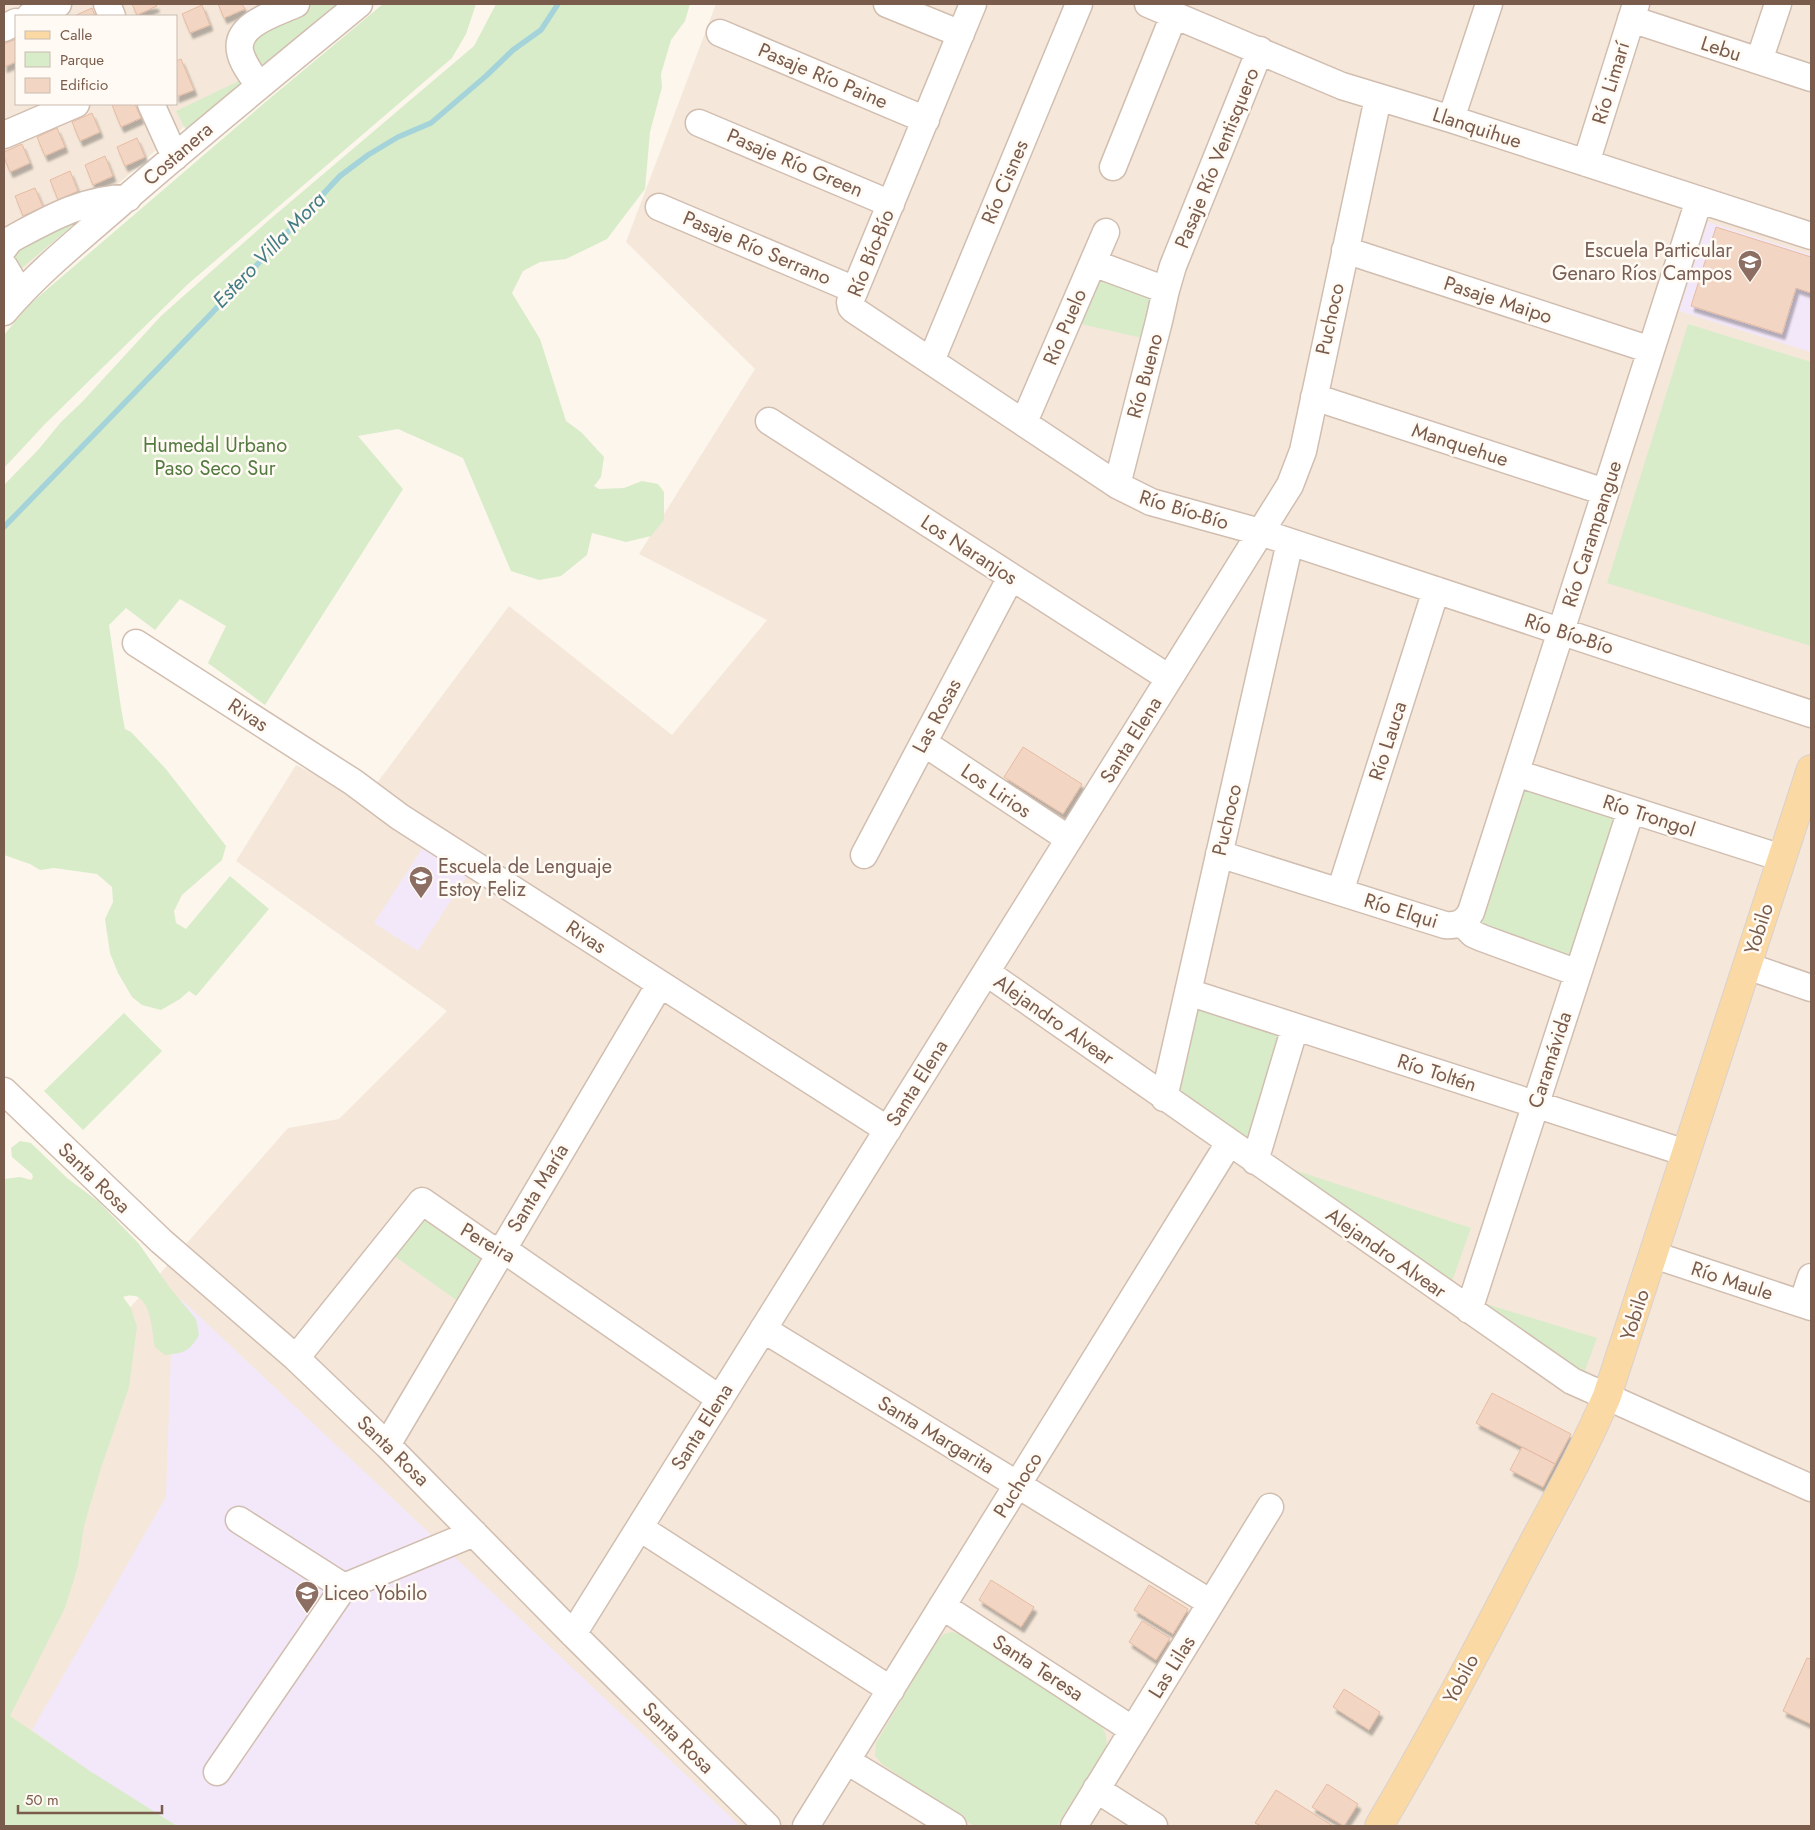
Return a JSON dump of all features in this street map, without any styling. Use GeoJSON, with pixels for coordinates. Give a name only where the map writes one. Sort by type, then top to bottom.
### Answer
{"type":"FeatureCollection","features":[{"type":"Feature","properties":{"kind":"main road","name":"Yobilo"},"geometry":{"type":"LineString","coordinates":[[1379,1826],[1401,1790],[1491,1622],[1608,1396],[1811,770]]}},
{"type":"Feature","properties":{"kind":"street"},"geometry":{"type":"LineString","coordinates":[[32,15],[58,4]]}},
{"type":"Feature","properties":{"kind":"street"},"geometry":{"type":"LineString","coordinates":[[259,86],[240,52],[240,38],[252,24],[296,4]]}},
{"type":"Feature","properties":{"kind":"street","name":"Costanera"},"geometry":{"type":"LineString","coordinates":[[4,312],[20,293],[175,156],[359,4]]}},
{"type":"Feature","properties":{"kind":"street"},"geometry":{"type":"LineString","coordinates":[[888,4],[961,34]]}},
{"type":"Feature","properties":{"kind":"street","name":"Río Bío-Bío"},"geometry":{"type":"LineString","coordinates":[[973,4],[850,302],[850,307],[1116,485],[1151,502],[1260,532],[1811,714]]}},
{"type":"Feature","properties":{"kind":"street","name":"Río Cisnes"},"geometry":{"type":"LineString","coordinates":[[930,361],[1079,4]]}},
{"type":"Feature","properties":{"kind":"street","name":"Llanquihue"},"geometry":{"type":"LineString","coordinates":[[1148,4],[1191,14],[1260,50],[1324,79],[1378,98],[1451,119],[1811,236]]}},
{"type":"Feature","properties":{"kind":"street"},"geometry":{"type":"LineString","coordinates":[[1451,119],[1489,4]]}},
{"type":"Feature","properties":{"kind":"street"},"geometry":{"type":"LineString","coordinates":[[1759,61],[1778,4]]}},
{"type":"Feature","properties":{"kind":"street","name":"Lebu"},"geometry":{"type":"LineString","coordinates":[[1634,12],[1759,61],[1811,78]]}},
{"type":"Feature","properties":{"kind":"street","name":"Río Limarí"},"geometry":{"type":"LineString","coordinates":[[1586,163],[1634,12]]}},
{"type":"Feature","properties":{"kind":"street"},"geometry":{"type":"LineString","coordinates":[[1113,167],[1191,14]]}},
{"type":"Feature","properties":{"kind":"street","name":"Pasaje Río Paine"},"geometry":{"type":"LineString","coordinates":[[720,33],[926,120]]}},
{"type":"Feature","properties":{"kind":"street","name":"Pasaje Río Ventisquero"},"geometry":{"type":"LineString","coordinates":[[1170,278],[1260,50]]}},
{"type":"Feature","properties":{"kind":"street","name":"Puchoco"},"geometry":{"type":"LineString","coordinates":[[1260,532],[1290,485],[1303,451],[1378,98]]}},
{"type":"Feature","properties":{"kind":"street"},"geometry":{"type":"LineString","coordinates":[[4,135],[74,105]]}},
{"type":"Feature","properties":{"kind":"street"},"geometry":{"type":"LineString","coordinates":[[151,105],[175,156]]}},
{"type":"Feature","properties":{"kind":"street","name":"Pasaje Río Green"},"geometry":{"type":"LineString","coordinates":[[699,123],[891,204]]}},
{"type":"Feature","properties":{"kind":"street"},"geometry":{"type":"LineString","coordinates":[[4,248],[10,240],[17,236],[80,206],[105,199],[128,198]]}},
{"type":"Feature","properties":{"kind":"street","name":"Río Carampangue"},"geometry":{"type":"LineString","coordinates":[[1462,923],[1471,912],[1699,200]]}},
{"type":"Feature","properties":{"kind":"street","name":"Pasaje Río Serrano"},"geometry":{"type":"LineString","coordinates":[[659,207],[855,290]]}},
{"type":"Feature","properties":{"kind":"street","name":"Río Puelo"},"geometry":{"type":"LineString","coordinates":[[1024,422],[1106,232]]}},
{"type":"Feature","properties":{"kind":"street","name":"Pasaje Maipo"},"geometry":{"type":"LineString","coordinates":[[1345,250],[1651,350]]}},
{"type":"Feature","properties":{"kind":"street"},"geometry":{"type":"LineString","coordinates":[[1093,264],[1170,278]]}},
{"type":"Feature","properties":{"kind":"street"},"geometry":{"type":"LineString","coordinates":[[4,266],[20,293]]}},
{"type":"Feature","properties":{"kind":"street","name":"Río Bueno"},"geometry":{"type":"LineString","coordinates":[[1116,485],[1170,278]]}},
{"type":"Feature","properties":{"kind":"street","name":"Manquehue"},"geometry":{"type":"LineString","coordinates":[[1314,397],[1605,492]]}},
{"type":"Feature","properties":{"kind":"street","name":"Los Naranjos"},"geometry":{"type":"LineString","coordinates":[[769,421],[1169,678]]}},
{"type":"Feature","properties":{"kind":"street","name":"Santa Elena"},"geometry":{"type":"LineString","coordinates":[[573,1634],[1260,532]]}},
{"type":"Feature","properties":{"kind":"street","name":"Puchoco"},"geometry":{"type":"LineString","coordinates":[[1164,1098],[1290,542]]}},
{"type":"Feature","properties":{"kind":"street","name":"Las Rosas"},"geometry":{"type":"LineString","coordinates":[[864,855],[1011,577]]}},
{"type":"Feature","properties":{"kind":"street","name":"Río Lauca"},"geometry":{"type":"LineString","coordinates":[[1340,892],[1436,590]]}},
{"type":"Feature","properties":{"kind":"street","name":"Rivas"},"geometry":{"type":"LineString","coordinates":[[136,643],[353,782],[400,817],[888,1130]]}},
{"type":"Feature","properties":{"kind":"street","name":"Los Lirios"},"geometry":{"type":"LineString","coordinates":[[924,742],[1069,839]]}},
{"type":"Feature","properties":{"kind":"street","name":"Río Trongol"},"geometry":{"type":"LineString","coordinates":[[1516,773],[1782,858]]}},
{"type":"Feature","properties":{"kind":"street","name":"Caramávida"},"geometry":{"type":"LineString","coordinates":[[1468,1310],[1632,810]]}},
{"type":"Feature","properties":{"kind":"street","name":"Río Elqui"},"geometry":{"type":"LineString","coordinates":[[1219,854],[1445,925],[1453,926],[1462,923],[1473,934],[1482,938],[1578,973]]}},
{"type":"Feature","properties":{"kind":"street"},"geometry":{"type":"LineString","coordinates":[[1747,966],[1811,988]]}},
{"type":"Feature","properties":{"kind":"street","name":"Alejandro Alvear"},"geometry":{"type":"LineString","coordinates":[[986,972],[1572,1381],[1811,1488]]}},
{"type":"Feature","properties":{"kind":"street","name":"Santa María"},"geometry":{"type":"LineString","coordinates":[[387,1445],[660,984]]}},
{"type":"Feature","properties":{"kind":"street","name":"Río Toltén"},"geometry":{"type":"LineString","coordinates":[[1188,992],[1686,1153]]}},
{"type":"Feature","properties":{"kind":"street"},"geometry":{"type":"LineString","coordinates":[[1255,1161],[1295,1027]]}},
{"type":"Feature","properties":{"kind":"street","name":"Santa Rosa"},"geometry":{"type":"LineString","coordinates":[[4,1091],[161,1241],[296,1358],[387,1445],[573,1634],[767,1826]]}},
{"type":"Feature","properties":{"kind":"street","name":"Puchoco"},"geometry":{"type":"LineString","coordinates":[[806,1826],[1229,1143]]}},
{"type":"Feature","properties":{"kind":"street","name":"Pereira"},"geometry":{"type":"LineString","coordinates":[[296,1358],[422,1201],[487,1246],[510,1254],[720,1399]]}},
{"type":"Feature","properties":{"kind":"street","name":"Río Maule"},"geometry":{"type":"LineString","coordinates":[[1654,1255],[1807,1305]]}},
{"type":"Feature","properties":{"kind":"street"},"geometry":{"type":"LineString","coordinates":[[1807,1305],[1811,1277]]}},
{"type":"Feature","properties":{"kind":"street","name":"Santa Margarita"},"geometry":{"type":"LineString","coordinates":[[763,1329],[1211,1603]]}},
{"type":"Feature","properties":{"kind":"street","name":"Las Lilas"},"geometry":{"type":"LineString","coordinates":[[1074,1826],[1270,1507]]}},
{"type":"Feature","properties":{"kind":"street"},"geometry":{"type":"LineString","coordinates":[[240,1520],[344,1587]]}},
{"type":"Feature","properties":{"kind":"street"},"geometry":{"type":"LineString","coordinates":[[640,1528],[891,1690]]}},
{"type":"Feature","properties":{"kind":"street"},"geometry":{"type":"LineString","coordinates":[[217,1772],[344,1587],[474,1533]]}},
{"type":"Feature","properties":{"kind":"street","name":"Santa Teresa"},"geometry":{"type":"LineString","coordinates":[[942,1606],[1133,1730]]}},
{"type":"Feature","properties":{"kind":"street"},"geometry":{"type":"LineString","coordinates":[[847,1761],[952,1826]]}},
{"type":"Feature","properties":{"kind":"street"},"geometry":{"type":"LineString","coordinates":[[1096,1790],[1154,1826]]}},
{"type":"Feature","properties":{"kind":"shaded area"},"geometry":{"type":"Polygon","coordinates":[[[4,4],[332,4],[155,151],[4,286],[4,4]]]}},
{"type":"Feature","properties":{"kind":"shaded area"},"geometry":{"type":"Polygon","coordinates":[[[716,4],[1811,4],[1811,1826],[4,1826],[4,1719],[128,1310],[288,1128],[339,1119],[447,1011],[236,861],[296,765],[365,799],[509,606],[672,735],[767,620],[639,554],[755,369],[626,242],[716,4]]]}},
{"type":"Feature","properties":{"kind":"shaded area","name":"Escuela Particular Genaro Ríos Campos"},"geometry":{"type":"Polygon","coordinates":[[[1708,222],[1811,255],[1811,352],[1679,311],[1708,222]]]}},
{"type":"Feature","properties":{"kind":"shaded area","name":"Escuela de Lenguaje Estoy Feliz"},"geometry":{"type":"Polygon","coordinates":[[[424,846],[468,874],[418,951],[374,923],[424,846]]]}},
{"type":"Feature","properties":{"kind":"shaded area","name":"Liceo Yobilo"},"geometry":{"type":"Polygon","coordinates":[[[181,1299],[740,1826],[164,1826],[32,1730],[166,1497],[172,1321],[181,1299]]]}},
{"type":"Feature","properties":{"kind":"green space"},"geometry":{"type":"Polygon","coordinates":[[[308,4],[340,4],[260,70],[246,41],[308,4]]]}},
{"type":"Feature","properties":{"kind":"green space"},"geometry":{"type":"Polygon","coordinates":[[[383,4],[476,4],[466,34],[452,58],[188,284],[45,424],[4,468],[4,335],[29,305],[383,4]]]}},
{"type":"Feature","properties":{"kind":"green space","name":"Humedal Urbano Paso Seco Sur"},"geometry":{"type":"Polygon","coordinates":[[[496,4],[690,4],[685,21],[671,40],[661,74],[662,87],[650,132],[645,189],[607,239],[566,259],[540,262],[523,271],[512,293],[540,339],[566,421],[581,432],[604,457],[601,477],[594,486],[599,489],[624,488],[642,481],[658,484],[664,492],[664,520],[651,536],[626,542],[592,533],[587,555],[561,576],[539,580],[511,571],[463,458],[398,429],[358,436],[403,489],[265,705],[208,663],[226,626],[180,599],[155,630],[126,608],[109,625],[125,729],[131,732],[165,768],[226,846],[222,860],[182,895],[174,911],[176,923],[186,929],[230,876],[269,909],[196,996],[189,991],[180,999],[161,1010],[142,1005],[132,997],[118,973],[110,953],[105,919],[113,902],[112,887],[97,874],[54,868],[40,870],[30,864],[4,855],[4,485],[161,316],[268,221],[474,46],[496,4]]]}},
{"type":"Feature","properties":{"kind":"green space"},"geometry":{"type":"Polygon","coordinates":[[[243,79],[247,85],[196,129],[186,130],[176,111],[243,79]]]}},
{"type":"Feature","properties":{"kind":"green space"},"geometry":{"type":"Polygon","coordinates":[[[78,221],[18,271],[15,272],[11,249],[78,221]]]}},
{"type":"Feature","properties":{"kind":"green space"},"geometry":{"type":"Polygon","coordinates":[[[1093,274],[1159,296],[1150,340],[1077,323],[1093,274]]]}},
{"type":"Feature","properties":{"kind":"green space"},"geometry":{"type":"Polygon","coordinates":[[[1688,324],[1811,362],[1811,646],[1607,583],[1688,324]]]}},
{"type":"Feature","properties":{"kind":"green space"},"geometry":{"type":"Polygon","coordinates":[[[1523,784],[1625,815],[1575,964],[1476,931],[1523,784]]]}},
{"type":"Feature","properties":{"kind":"green space"},"geometry":{"type":"Polygon","coordinates":[[[1196,1003],[1284,1034],[1250,1144],[1183,1099],[1179,1085],[1196,1003]]]}},
{"type":"Feature","properties":{"kind":"green space"},"geometry":{"type":"Polygon","coordinates":[[[124,1013],[162,1051],[83,1130],[44,1091],[124,1013]]]}},
{"type":"Feature","properties":{"kind":"green space"},"geometry":{"type":"Polygon","coordinates":[[[20,1141],[31,1143],[67,1178],[99,1202],[139,1244],[170,1288],[196,1319],[199,1335],[185,1351],[165,1355],[155,1347],[151,1321],[145,1304],[140,1298],[133,1296],[123,1297],[131,1308],[137,1327],[129,1387],[101,1468],[84,1526],[78,1566],[65,1608],[10,1716],[90,1771],[177,1826],[4,1826],[4,1179],[20,1177],[31,1180],[33,1177],[12,1157],[11,1148],[20,1141]]]}},
{"type":"Feature","properties":{"kind":"green space"},"geometry":{"type":"Polygon","coordinates":[[[1276,1164],[1471,1228],[1450,1287],[1276,1164]]]}},
{"type":"Feature","properties":{"kind":"green space"},"geometry":{"type":"Polygon","coordinates":[[[421,1215],[482,1253],[484,1260],[459,1302],[393,1255],[421,1215]]]}},
{"type":"Feature","properties":{"kind":"green space"},"geometry":{"type":"Polygon","coordinates":[[[1480,1302],[1597,1338],[1583,1376],[1480,1302]]]}},
{"type":"Feature","properties":{"kind":"green space"},"geometry":{"type":"Polygon","coordinates":[[[952,1632],[965,1636],[1097,1722],[1104,1731],[1107,1740],[1106,1747],[1057,1826],[974,1826],[882,1764],[875,1756],[876,1743],[935,1643],[944,1634],[952,1632]]]}},
{"type":"Feature","properties":{"kind":"building"},"geometry":{"type":"Polygon","coordinates":[[[132,4],[155,4],[157,6],[137,15],[132,4]]]}},
{"type":"Feature","properties":{"kind":"building"},"geometry":{"type":"Polygon","coordinates":[[[218,4],[242,4],[245,9],[224,18],[218,4]]]}},
{"type":"Feature","properties":{"kind":"building"},"geometry":{"type":"Polygon","coordinates":[[[202,5],[210,25],[190,33],[182,14],[202,5]]]}},
{"type":"Feature","properties":{"kind":"building"},"geometry":{"type":"Polygon","coordinates":[[[92,8],[95,15],[76,15],[92,8]]]}},
{"type":"Feature","properties":{"kind":"building"},"geometry":{"type":"Polygon","coordinates":[[[15,39],[15,62],[4,67],[4,44],[15,39]]]}},
{"type":"Feature","properties":{"kind":"building"},"geometry":{"type":"Polygon","coordinates":[[[181,59],[194,90],[178,96],[178,60],[181,59]]]}},
{"type":"Feature","properties":{"kind":"building"},"geometry":{"type":"Polygon","coordinates":[[[112,105],[135,105],[141,118],[121,127],[112,105]]]}},
{"type":"Feature","properties":{"kind":"building"},"geometry":{"type":"Polygon","coordinates":[[[92,113],[100,132],[80,141],[72,122],[92,113]]]}},
{"type":"Feature","properties":{"kind":"building"},"geometry":{"type":"Polygon","coordinates":[[[57,128],[65,147],[45,156],[37,137],[57,128]]]}},
{"type":"Feature","properties":{"kind":"building"},"geometry":{"type":"Polygon","coordinates":[[[137,138],[145,157],[125,166],[117,147],[137,138]]]}},
{"type":"Feature","properties":{"kind":"building"},"geometry":{"type":"Polygon","coordinates":[[[22,144],[30,163],[10,172],[4,152],[22,144]]]}},
{"type":"Feature","properties":{"kind":"building"},"geometry":{"type":"Polygon","coordinates":[[[105,156],[113,176],[93,185],[85,165],[105,156]]]}},
{"type":"Feature","properties":{"kind":"building"},"geometry":{"type":"Polygon","coordinates":[[[70,171],[78,191],[58,200],[50,180],[70,171]]]}},
{"type":"Feature","properties":{"kind":"building"},"geometry":{"type":"Polygon","coordinates":[[[35,188],[43,207],[23,216],[15,196],[35,188]]]}},
{"type":"Feature","properties":{"kind":"building","name":"Escuela Particular Genaro Ríos Campos"},"geometry":{"type":"Polygon","coordinates":[[[1716,227],[1811,257],[1811,293],[1796,288],[1782,334],[1691,306],[1716,227]]]}},
{"type":"Feature","properties":{"kind":"building"},"geometry":{"type":"Polygon","coordinates":[[[1023,747],[1082,784],[1063,814],[1004,777],[1023,747]]]}},
{"type":"Feature","properties":{"kind":"building"},"geometry":{"type":"Polygon","coordinates":[[[1492,1393],[1571,1434],[1555,1464],[1476,1423],[1492,1393]]]}},
{"type":"Feature","properties":{"kind":"building"},"geometry":{"type":"Polygon","coordinates":[[[1522,1447],[1555,1464],[1543,1487],[1510,1470],[1522,1447]]]}},
{"type":"Feature","properties":{"kind":"building"},"geometry":{"type":"Polygon","coordinates":[[[991,1580],[1034,1607],[1021,1627],[979,1600],[991,1580]]]}},
{"type":"Feature","properties":{"kind":"building"},"geometry":{"type":"Polygon","coordinates":[[[1149,1585],[1188,1609],[1173,1634],[1134,1610],[1149,1585]]]}},
{"type":"Feature","properties":{"kind":"building"},"geometry":{"type":"Polygon","coordinates":[[[1142,1621],[1170,1638],[1156,1660],[1129,1642],[1142,1621]]]}},
{"type":"Feature","properties":{"kind":"building"},"geometry":{"type":"Polygon","coordinates":[[[1807,1658],[1811,1659],[1811,1724],[1783,1711],[1807,1658]]]}},
{"type":"Feature","properties":{"kind":"building"},"geometry":{"type":"Polygon","coordinates":[[[1344,1689],[1380,1712],[1369,1730],[1333,1707],[1344,1689]]]}},
{"type":"Feature","properties":{"kind":"building"},"geometry":{"type":"Polygon","coordinates":[[[1327,1784],[1358,1804],[1344,1826],[1312,1807],[1327,1784]]]}},
{"type":"Feature","properties":{"kind":"building"},"geometry":{"type":"Polygon","coordinates":[[[1276,1790],[1333,1826],[1261,1826],[1255,1823],[1276,1790]]]}},
{"type":"Feature","properties":{"kind":"waterway","name":"Estero Villa Mora"},"geometry":{"type":"LineString","coordinates":[[4,527],[210,315],[340,176],[368,155],[398,137],[431,123],[513,50],[541,30],[558,4]]}},
{"type":"Feature","properties":{"kind":"place","name":"Escuela Particular Genaro Ríos Campos"},"geometry":{"type":"Point","coordinates":[1750,283]}},
{"type":"Feature","properties":{"kind":"place","name":"Escuela de Lenguaje Estoy Feliz"},"geometry":{"type":"Point","coordinates":[421,899]}},
{"type":"Feature","properties":{"kind":"place","name":"Liceo Yobilo"},"geometry":{"type":"Point","coordinates":[307,1614]}}]}
